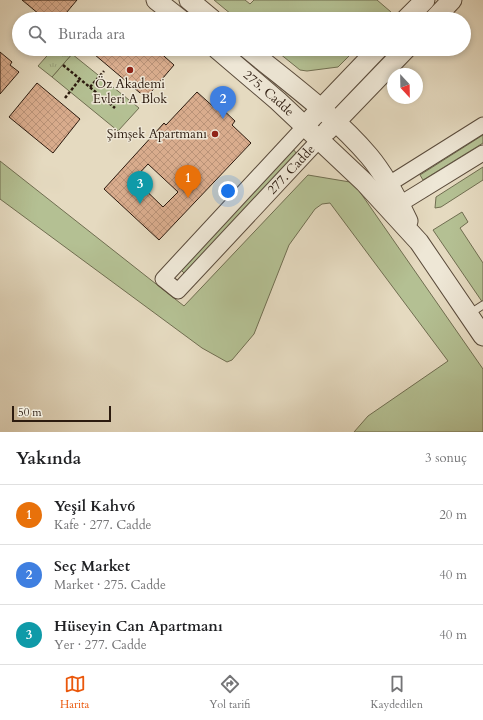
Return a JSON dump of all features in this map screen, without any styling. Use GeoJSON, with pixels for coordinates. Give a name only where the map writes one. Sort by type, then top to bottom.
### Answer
{"type":"FeatureCollection","features":[{"type":"Feature","properties":{"kind":"street"},"geometry":{"type":"LineString","coordinates":[[156,0],[171,12]]}},
{"type":"Feature","properties":{"kind":"street"},"geometry":{"type":"LineString","coordinates":[[189,0],[204,12]]}},
{"type":"Feature","properties":{"kind":"street"},"geometry":{"type":"LineString","coordinates":[[413,12],[425,0]]}},
{"type":"Feature","properties":{"kind":"street"},"geometry":{"type":"LineString","coordinates":[[441,12],[452,0]]}},
{"type":"Feature","properties":{"kind":"street","name":"275. Cadde"},"geometry":{"type":"LineString","coordinates":[[225,56],[305,126],[364,182],[419,242]]}},
{"type":"Feature","properties":{"kind":"street","name":"275. Cadde"},"geometry":{"type":"LineString","coordinates":[[256,56],[335,122],[369,156],[389,184],[419,242]]}},
{"type":"Feature","properties":{"kind":"street","name":"277. Cadde"},"geometry":{"type":"LineString","coordinates":[[371,56],[320,109],[164,279],[178,291],[320,140],[335,122],[399,56]]}},
{"type":"Feature","properties":{"kind":"street"},"geometry":{"type":"LineString","coordinates":[[389,184],[483,125]]}},
{"type":"Feature","properties":{"kind":"street"},"geometry":{"type":"LineString","coordinates":[[400,204],[483,153]]}},
{"type":"Feature","properties":{"kind":"street"},"geometry":{"type":"LineString","coordinates":[[419,242],[476,310],[483,336]]}},
{"type":"Feature","properties":{"kind":"path"},"geometry":{"type":"LineString","coordinates":[[63,65],[115,108]]}},
{"type":"Feature","properties":{"kind":"path"},"geometry":{"type":"LineString","coordinates":[[90,87],[104,71]]}},
{"type":"Feature","properties":{"kind":"path"},"geometry":{"type":"LineString","coordinates":[[65,98],[80,78]]}},
{"type":"Feature","properties":{"kind":"green space"},"geometry":{"type":"Polygon","coordinates":[[[214,0],[245,0],[250,4],[254,0],[377,0],[391,12],[229,12],[214,0]]]}},
{"type":"Feature","properties":{"kind":"green space"},"geometry":{"type":"Polygon","coordinates":[[[47,56],[70,56],[52,77],[38,66],[47,56]]]}},
{"type":"Feature","properties":{"kind":"green space"},"geometry":{"type":"Polygon","coordinates":[[[70,56],[74,56],[139,108],[118,131],[52,77],[70,56]]]}},
{"type":"Feature","properties":{"kind":"green space"},"geometry":{"type":"Polygon","coordinates":[[[283,56],[349,56],[338,67],[307,71],[300,70],[283,56]]]}},
{"type":"Feature","properties":{"kind":"green space"},"geometry":{"type":"Polygon","coordinates":[[[483,135],[483,143],[423,180],[420,175],[483,135]]]}},
{"type":"Feature","properties":{"kind":"green space"},"geometry":{"type":"Polygon","coordinates":[[[293,149],[297,154],[185,274],[180,269],[293,149]]]}},
{"type":"Feature","properties":{"kind":"green space"},"geometry":{"type":"Polygon","coordinates":[[[0,161],[184,306],[308,175],[350,182],[355,185],[483,369],[483,432],[354,432],[368,416],[448,361],[330,203],[322,204],[315,209],[289,245],[254,334],[232,360],[227,362],[202,348],[0,199],[0,161]]]}},
{"type":"Feature","properties":{"kind":"green space"},"geometry":{"type":"Polygon","coordinates":[[[483,167],[483,180],[441,207],[435,208],[436,197],[483,167]]]}},
{"type":"Feature","properties":{"kind":"green space"},"geometry":{"type":"Polygon","coordinates":[[[462,212],[468,222],[460,228],[483,263],[483,303],[433,230],[462,212]]]}},
{"type":"Feature","properties":{"kind":"building"},"geometry":{"type":"Polygon","coordinates":[[[22,0],[77,0],[67,12],[37,12],[22,0]]]}},
{"type":"Feature","properties":{"kind":"building"},"geometry":{"type":"Polygon","coordinates":[[[0,52],[12,62],[10,65],[19,72],[0,94],[0,52]]]}},
{"type":"Feature","properties":{"kind":"building"},"geometry":{"type":"Polygon","coordinates":[[[96,56],[164,56],[174,65],[146,98],[96,56]]]}},
{"type":"Feature","properties":{"kind":"building"},"geometry":{"type":"Polygon","coordinates":[[[37,83],[80,119],[53,153],[9,117],[37,83]]]}},
{"type":"Feature","properties":{"kind":"building"},"geometry":{"type":"Polygon","coordinates":[[[197,92],[217,110],[220,107],[235,121],[232,125],[251,143],[159,240],[104,189],[164,123],[166,125],[197,92]],[[148,164],[134,179],[163,207],[178,192],[148,164]]]}},
{"type":"Feature","properties":{"kind":"place","name":"Öz Akademi Evleri A Blok"},"geometry":{"type":"Point","coordinates":[130,70]}},
{"type":"Feature","properties":{"kind":"place","name":"Seç Market"},"geometry":{"type":"Point","coordinates":[223,119]}},
{"type":"Feature","properties":{"kind":"place","name":"Şimşek Apartmanı"},"geometry":{"type":"Point","coordinates":[215,134]}},
{"type":"Feature","properties":{"kind":"place","name":"Yeşil Kahv6"},"geometry":{"type":"Point","coordinates":[188,198]}},
{"type":"Feature","properties":{"kind":"place","name":"Hüseyin Can Apartmanı"},"geometry":{"type":"Point","coordinates":[140,204]}}]}
